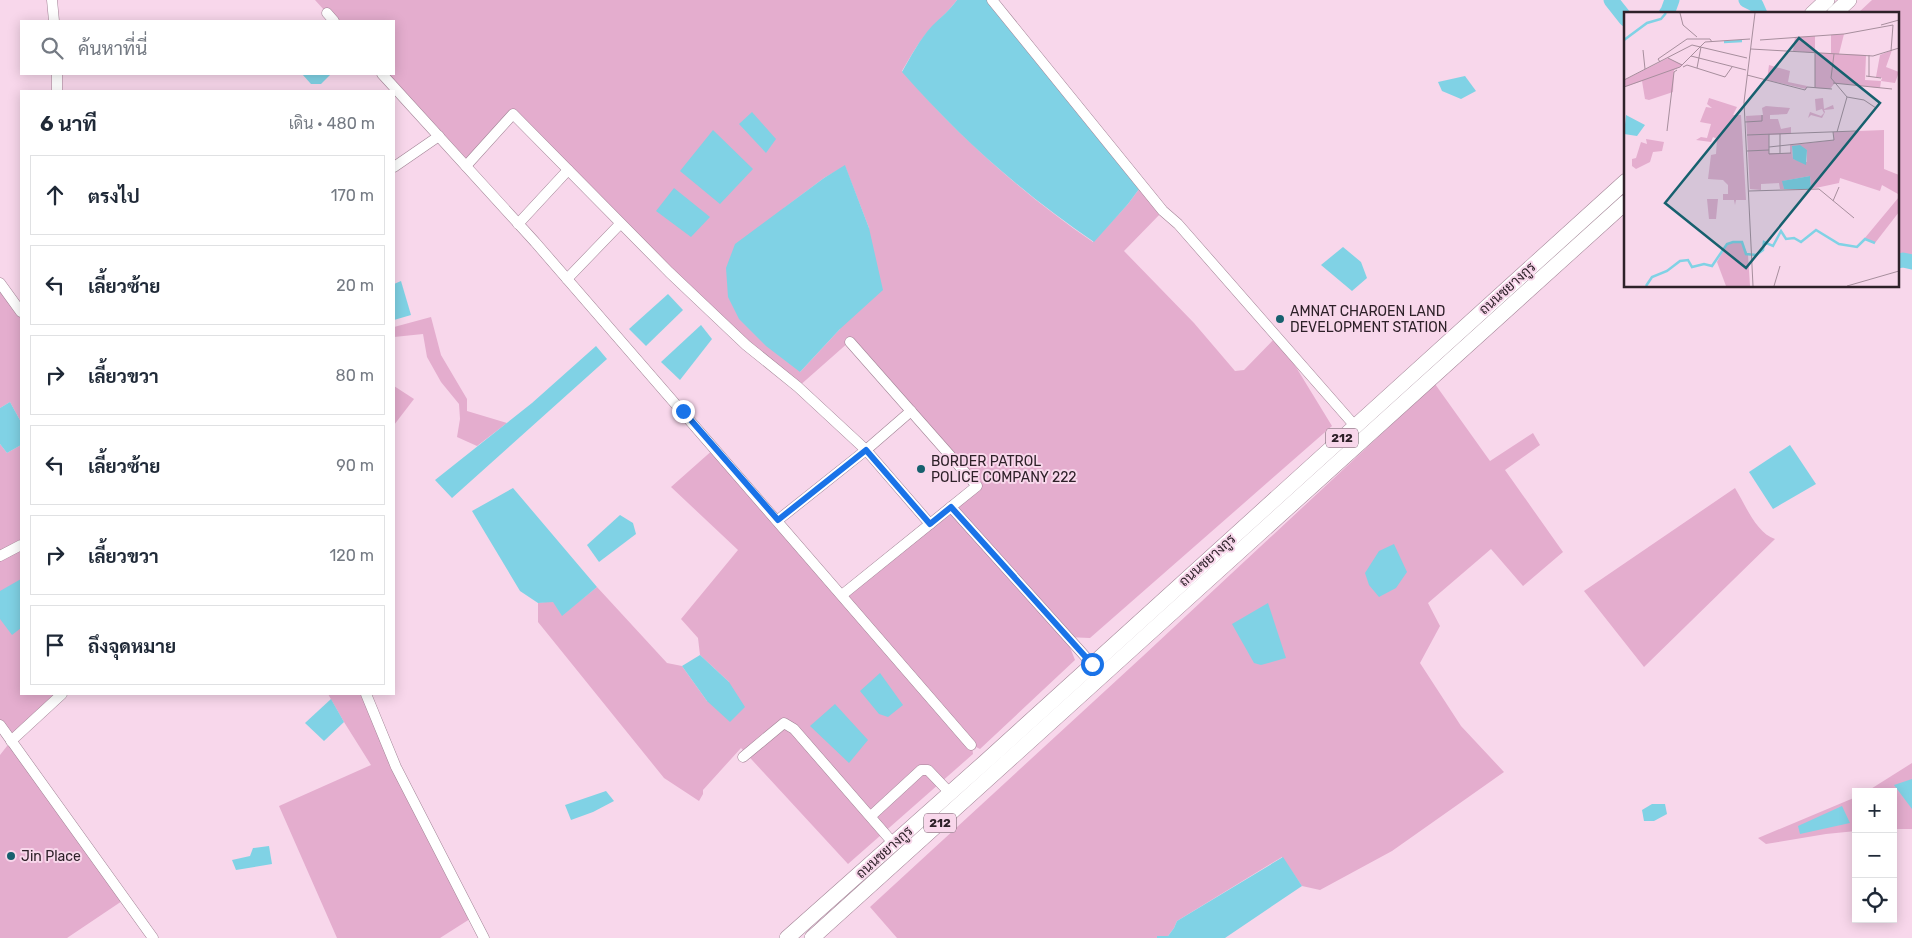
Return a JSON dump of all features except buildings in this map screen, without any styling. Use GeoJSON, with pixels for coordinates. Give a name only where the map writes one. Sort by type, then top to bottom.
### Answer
{"type":"FeatureCollection","features":[{"type":"Feature","properties":{"kind":"highway"},"geometry":{"type":"LineString","coordinates":[[1814,12],[1827,0]]}},
{"type":"Feature","properties":{"kind":"highway"},"geometry":{"type":"LineString","coordinates":[[1836,12],[1849,0]]}},
{"type":"Feature","properties":{"kind":"highway","name":"ถนนชยางกูร"},"geometry":{"type":"LineString","coordinates":[[787,938],[894,844],[1624,183]]}},
{"type":"Feature","properties":{"kind":"highway","name":"ถนนชยางกูร"},"geometry":{"type":"LineString","coordinates":[[812,938],[1624,204]]}},
{"type":"Feature","properties":{"kind":"highway"},"geometry":{"type":"LineString","coordinates":[[1058,696],[1068,707]]}},
{"type":"Feature","properties":{"kind":"street"},"geometry":{"type":"LineString","coordinates":[[52,0],[54,20]]}},
{"type":"Feature","properties":{"kind":"street"},"geometry":{"type":"LineString","coordinates":[[992,0],[1163,210],[1184,231],[1355,426]]}},
{"type":"Feature","properties":{"kind":"street"},"geometry":{"type":"LineString","coordinates":[[57,75],[57,90]]}},
{"type":"Feature","properties":{"kind":"street"},"geometry":{"type":"LineString","coordinates":[[383,75],[567,279],[972,745]]}},
{"type":"Feature","properties":{"kind":"street"},"geometry":{"type":"LineString","coordinates":[[466,166],[513,114],[620,224],[746,345],[798,387],[866,450],[930,524]]}},
{"type":"Feature","properties":{"kind":"street"},"geometry":{"type":"LineString","coordinates":[[395,166],[439,136]]}},
{"type":"Feature","properties":{"kind":"street"},"geometry":{"type":"LineString","coordinates":[[518,224],[568,170]]}},
{"type":"Feature","properties":{"kind":"street"},"geometry":{"type":"LineString","coordinates":[[567,279],[620,224]]}},
{"type":"Feature","properties":{"kind":"street"},"geometry":{"type":"LineString","coordinates":[[0,283],[20,311]]}},
{"type":"Feature","properties":{"kind":"street"},"geometry":{"type":"LineString","coordinates":[[842,595],[977,486],[850,342]]}},
{"type":"Feature","properties":{"kind":"street"},"geometry":{"type":"LineString","coordinates":[[778,520],[866,450],[911,411]]}},
{"type":"Feature","properties":{"kind":"street"},"geometry":{"type":"LineString","coordinates":[[951,507],[1092,664]]}},
{"type":"Feature","properties":{"kind":"street"},"geometry":{"type":"LineString","coordinates":[[0,556],[20,546]]}},
{"type":"Feature","properties":{"kind":"street"},"geometry":{"type":"LineString","coordinates":[[11,741],[61,695]]}},
{"type":"Feature","properties":{"kind":"street"},"geometry":{"type":"LineString","coordinates":[[366,695],[396,767],[484,938]]}},
{"type":"Feature","properties":{"kind":"street"},"geometry":{"type":"LineString","coordinates":[[743,757],[784,723],[794,729],[894,844]]}},
{"type":"Feature","properties":{"kind":"street"},"geometry":{"type":"LineString","coordinates":[[0,725],[153,938]]}},
{"type":"Feature","properties":{"kind":"street"},"geometry":{"type":"LineString","coordinates":[[871,816],[921,770],[928,770],[950,793]]}},
{"type":"Feature","properties":{"kind":"shaded area"},"geometry":{"type":"Polygon","coordinates":[[[315,0],[957,0],[924,36],[902,71],[923,95],[992,163],[1067,224],[1093,242],[1128,204],[1142,185],[1163,211],[1124,251],[1194,323],[1235,371],[1244,370],[1277,336],[1332,426],[1090,638],[1066,637],[1075,660],[980,749],[972,745],[973,754],[848,864],[741,748],[703,790],[699,801],[664,778],[538,622],[538,603],[553,601],[562,615],[597,587],[667,663],[682,666],[707,701],[729,682],[700,655],[698,638],[681,619],[738,550],[671,487],[715,448],[842,595],[977,486],[849,342],[798,387],[746,345],[514,114],[466,166],[383,75],[395,75],[395,20],[333,20],[315,0]],[[845,166],[824,178],[784,208],[800,372],[840,329],[869,228],[845,166]]]}},
{"type":"Feature","properties":{"kind":"shaded area"},"geometry":{"type":"Polygon","coordinates":[[[1872,0],[1912,0],[1912,262],[1900,261],[1900,12],[1859,12],[1872,0]]]}},
{"type":"Feature","properties":{"kind":"shaded area"},"geometry":{"type":"Polygon","coordinates":[[[0,283],[20,311],[20,420],[10,402],[0,408],[0,283]]]}},
{"type":"Feature","properties":{"kind":"shaded area"},"geometry":{"type":"Polygon","coordinates":[[[431,317],[441,355],[467,399],[467,411],[507,423],[477,446],[457,437],[460,419],[459,404],[441,382],[427,357],[423,334],[395,337],[395,327],[431,317]]]}},
{"type":"Feature","properties":{"kind":"shaded area"},"geometry":{"type":"Polygon","coordinates":[[[1435,384],[1490,461],[1533,433],[1540,445],[1505,470],[1563,552],[1523,586],[1491,549],[1428,603],[1440,626],[1420,663],[1461,726],[1504,772],[1392,851],[1320,890],[1302,886],[1282,857],[1177,921],[1168,936],[1158,936],[1157,938],[897,938],[870,907],[1435,384]]]}},
{"type":"Feature","properties":{"kind":"shaded area"},"geometry":{"type":"Polygon","coordinates":[[[395,387],[414,399],[395,424],[395,387]]]}},
{"type":"Feature","properties":{"kind":"shaded area"},"geometry":{"type":"Polygon","coordinates":[[[0,444],[7,453],[20,446],[20,695],[61,695],[11,741],[0,725],[0,444]]]}},
{"type":"Feature","properties":{"kind":"shaded area"},"geometry":{"type":"Polygon","coordinates":[[[1735,488],[1747,510],[1762,531],[1775,539],[1644,667],[1584,591],[1735,488]]]}},
{"type":"Feature","properties":{"kind":"shaded area"},"geometry":{"type":"Polygon","coordinates":[[[329,695],[366,695],[473,917],[440,938],[337,938],[279,806],[371,765],[329,695]]]}},
{"type":"Feature","properties":{"kind":"shaded area"},"geometry":{"type":"Polygon","coordinates":[[[11,741],[125,899],[67,938],[0,938],[0,755],[11,741]]]}},
{"type":"Feature","properties":{"kind":"shaded area"},"geometry":{"type":"Polygon","coordinates":[[[1912,763],[1912,829],[1897,829],[1897,788],[1872,788],[1912,763]]]}},
{"type":"Feature","properties":{"kind":"shaded area"},"geometry":{"type":"Polygon","coordinates":[[[1852,799],[1852,831],[1766,844],[1758,838],[1852,799]]]}},
{"type":"Feature","properties":{"kind":"water"},"geometry":{"type":"Polygon","coordinates":[[[957,0],[992,0],[1142,185],[1128,204],[1094,242],[1042,204],[992,163],[923,96],[902,72],[924,36],[957,0]]]}},
{"type":"Feature","properties":{"kind":"water"},"geometry":{"type":"Polygon","coordinates":[[[303,75],[330,75],[321,84],[311,84],[303,75]]]}},
{"type":"Feature","properties":{"kind":"water"},"geometry":{"type":"Polygon","coordinates":[[[1465,76],[1476,91],[1461,99],[1442,91],[1438,82],[1465,76]]]}},
{"type":"Feature","properties":{"kind":"water"},"geometry":{"type":"Polygon","coordinates":[[[752,112],[776,139],[766,153],[739,124],[752,112]]]}},
{"type":"Feature","properties":{"kind":"water"},"geometry":{"type":"Polygon","coordinates":[[[713,130],[753,169],[720,204],[680,171],[713,130]]]}},
{"type":"Feature","properties":{"kind":"water"},"geometry":{"type":"Polygon","coordinates":[[[845,165],[869,228],[883,290],[840,329],[800,372],[766,346],[739,319],[728,297],[726,268],[735,244],[824,178],[845,165]]]}},
{"type":"Feature","properties":{"kind":"water"},"geometry":{"type":"Polygon","coordinates":[[[674,188],[710,217],[691,237],[656,211],[674,188]]]}},
{"type":"Feature","properties":{"kind":"water"},"geometry":{"type":"Polygon","coordinates":[[[1343,247],[1361,262],[1367,278],[1352,291],[1321,265],[1343,247]]]}},
{"type":"Feature","properties":{"kind":"water"},"geometry":{"type":"Polygon","coordinates":[[[401,281],[411,315],[395,320],[395,284],[401,281]]]}},
{"type":"Feature","properties":{"kind":"water"},"geometry":{"type":"Polygon","coordinates":[[[668,294],[683,310],[646,346],[629,329],[668,294]]]}},
{"type":"Feature","properties":{"kind":"water"},"geometry":{"type":"Polygon","coordinates":[[[701,325],[712,339],[680,380],[661,362],[701,325]]]}},
{"type":"Feature","properties":{"kind":"water"},"geometry":{"type":"Polygon","coordinates":[[[596,346],[607,359],[452,498],[435,480],[532,403],[596,346]]]}},
{"type":"Feature","properties":{"kind":"water"},"geometry":{"type":"Polygon","coordinates":[[[10,402],[20,420],[20,446],[7,453],[0,444],[0,408],[10,402]]]}},
{"type":"Feature","properties":{"kind":"water"},"geometry":{"type":"Polygon","coordinates":[[[1790,445],[1816,484],[1773,509],[1749,472],[1790,445]]]}},
{"type":"Feature","properties":{"kind":"water"},"geometry":{"type":"Polygon","coordinates":[[[513,488],[597,587],[562,616],[553,602],[538,603],[520,591],[472,511],[513,488]]]}},
{"type":"Feature","properties":{"kind":"water"},"geometry":{"type":"Polygon","coordinates":[[[620,515],[633,523],[636,534],[599,562],[587,545],[620,515]]]}},
{"type":"Feature","properties":{"kind":"water"},"geometry":{"type":"Polygon","coordinates":[[[1394,544],[1407,572],[1396,588],[1379,597],[1369,585],[1365,573],[1379,551],[1394,544]]]}},
{"type":"Feature","properties":{"kind":"water"},"geometry":{"type":"Polygon","coordinates":[[[20,580],[20,629],[12,635],[0,619],[0,591],[20,580]]]}},
{"type":"Feature","properties":{"kind":"water"},"geometry":{"type":"Polygon","coordinates":[[[1268,603],[1286,658],[1261,665],[1254,663],[1232,624],[1268,603]]]}},
{"type":"Feature","properties":{"kind":"water"},"geometry":{"type":"Polygon","coordinates":[[[700,655],[729,682],[745,707],[730,722],[707,701],[682,666],[700,655]]]}},
{"type":"Feature","properties":{"kind":"water"},"geometry":{"type":"Polygon","coordinates":[[[880,673],[903,705],[888,717],[879,714],[860,691],[880,673]]]}},
{"type":"Feature","properties":{"kind":"water"},"geometry":{"type":"Polygon","coordinates":[[[331,699],[344,722],[324,741],[305,723],[331,699]]]}},
{"type":"Feature","properties":{"kind":"water"},"geometry":{"type":"Polygon","coordinates":[[[835,704],[868,740],[849,763],[810,726],[835,704]]]}},
{"type":"Feature","properties":{"kind":"water"},"geometry":{"type":"Polygon","coordinates":[[[1912,779],[1912,809],[1897,788],[1894,785],[1912,779]]]}},
{"type":"Feature","properties":{"kind":"water"},"geometry":{"type":"Polygon","coordinates":[[[606,791],[614,801],[593,812],[571,820],[565,805],[606,791]]]}},
{"type":"Feature","properties":{"kind":"water"},"geometry":{"type":"Polygon","coordinates":[[[1652,804],[1665,804],[1667,814],[1654,821],[1644,821],[1642,810],[1652,804]]]}},
{"type":"Feature","properties":{"kind":"water"},"geometry":{"type":"Polygon","coordinates":[[[1842,806],[1850,823],[1800,834],[1798,826],[1842,806]]]}},
{"type":"Feature","properties":{"kind":"water"},"geometry":{"type":"Polygon","coordinates":[[[269,846],[272,864],[236,870],[232,860],[250,856],[253,848],[269,846]]]}},
{"type":"Feature","properties":{"kind":"water"},"geometry":{"type":"Polygon","coordinates":[[[1283,857],[1302,886],[1225,938],[1157,938],[1157,936],[1168,936],[1177,921],[1283,857]]]}},
{"type":"Feature","properties":{"kind":"waterway"},"geometry":{"type":"LineString","coordinates":[[1611,0],[1624,16]]}},
{"type":"Feature","properties":{"kind":"waterway"},"geometry":{"type":"LineString","coordinates":[[1667,12],[1672,0]]}},
{"type":"Feature","properties":{"kind":"waterway"},"geometry":{"type":"LineString","coordinates":[[1746,0],[1756,5],[1759,12]]}},
{"type":"Feature","properties":{"kind":"waterway"},"geometry":{"type":"LineString","coordinates":[[1900,261],[1912,262]]}},
{"type":"Feature","properties":{"kind":"place","name":"AMNAT CHAROEN LAND DEVELOPMENT STATION"},"geometry":{"type":"Point","coordinates":[1280,319]}},
{"type":"Feature","properties":{"kind":"place","name":"BORDER PATROL POLICE COMPANY 222"},"geometry":{"type":"Point","coordinates":[921,469]}},
{"type":"Feature","properties":{"kind":"place","name":"Jin Place"},"geometry":{"type":"Point","coordinates":[11,856]}},
{"type":"Feature","properties":{"kind":"route"},"geometry":{"type":"LineString","coordinates":[[683,411],[778,520],[866,450],[930,524],[951,507],[1092,664]]}}]}
